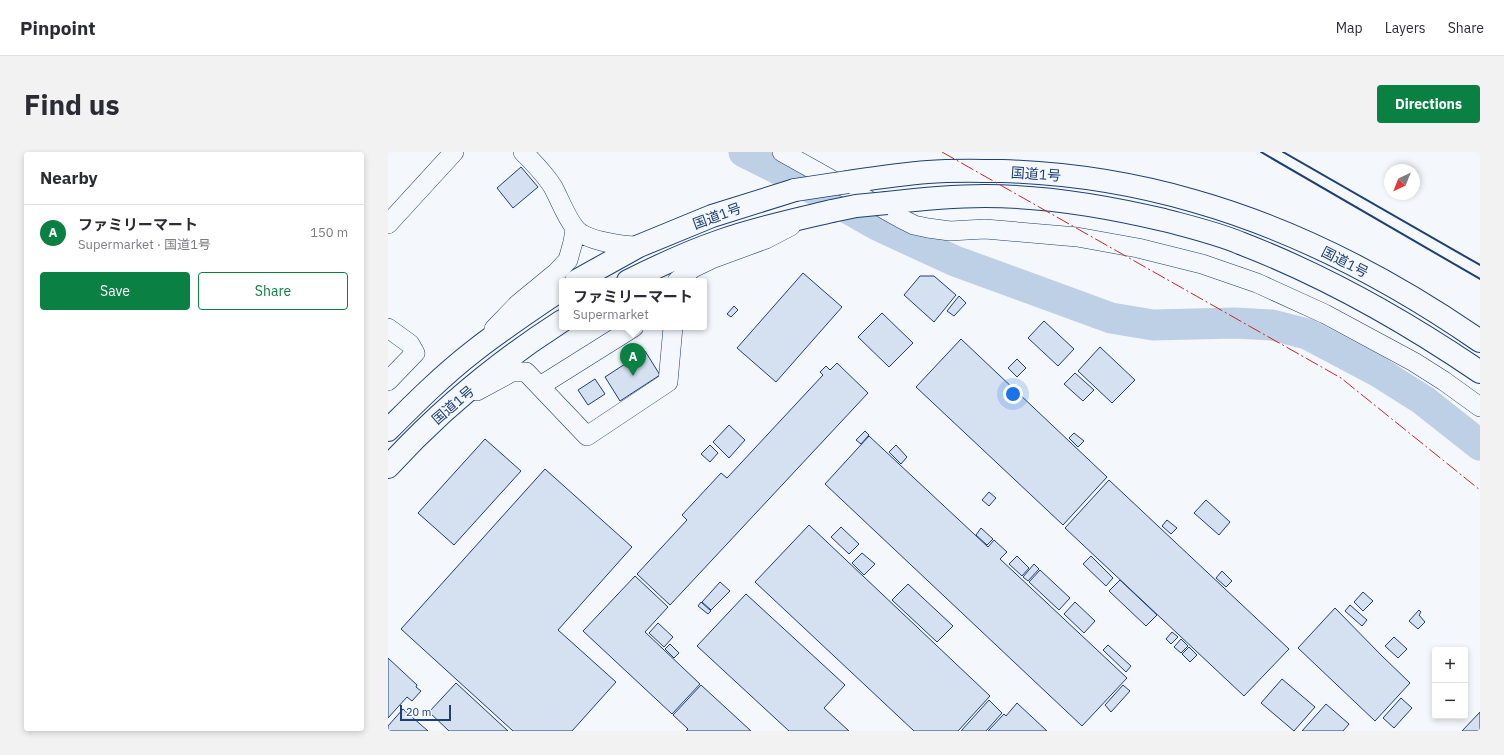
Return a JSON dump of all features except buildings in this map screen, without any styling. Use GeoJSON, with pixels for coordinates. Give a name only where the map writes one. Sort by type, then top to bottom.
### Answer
{"type":"FeatureCollection","features":[{"type":"Feature","properties":{"kind":"highway","name":"国道1号"},"geometry":{"type":"LineString","coordinates":[[581,278],[639,246],[712,216],[795,190],[890,176],[930,172],[1028,172],[1087,178],[1144,188],[1194,201],[1245,218],[1302,241],[1353,265],[1407,295],[1480,341]]}},
{"type":"Feature","properties":{"kind":"highway","name":"国道1号"},"geometry":{"type":"LineString","coordinates":[[634,278],[673,259],[720,241],[766,227],[856,206],[938,197],[985,196],[1033,198],[1085,204],[1136,214],[1190,227],[1246,245],[1290,263],[1342,288],[1390,314],[1480,372]]}},
{"type":"Feature","properties":{"kind":"highway","name":"国道1号"},"geometry":{"type":"LineString","coordinates":[[388,430],[422,396],[473,352],[522,315],[559,291]]}},
{"type":"Feature","properties":{"kind":"highway","name":"国道1号"},"geometry":{"type":"LineString","coordinates":[[388,467],[440,415],[490,372],[559,323]]}},
{"type":"Feature","properties":{"kind":"street"},"geometry":{"type":"LineString","coordinates":[[388,224],[454,152]]}},
{"type":"Feature","properties":{"kind":"street"},"geometry":{"type":"LineString","coordinates":[[523,152],[541,170],[575,229],[610,244],[639,246]]}},
{"type":"Feature","properties":{"kind":"street"},"geometry":{"type":"LineString","coordinates":[[782,152],[900,218],[914,224],[950,231],[985,229],[1077,237],[1164,254],[1230,273],[1294,298],[1366,335],[1438,377],[1480,407]]}},
{"type":"Feature","properties":{"kind":"street"},"geometry":{"type":"LineString","coordinates":[[681,278],[693,268],[714,258],[766,239],[822,213]]}},
{"type":"Feature","properties":{"kind":"street"},"geometry":{"type":"LineString","coordinates":[[473,352],[518,304],[557,272],[568,260],[575,229]]}},
{"type":"Feature","properties":{"kind":"street"},"geometry":{"type":"LineString","coordinates":[[388,328],[410,344],[415,353],[388,382]]}},
{"type":"Feature","properties":{"kind":"street"},"geometry":{"type":"LineString","coordinates":[[540,386],[629,330]]}},
{"type":"Feature","properties":{"kind":"street"},"geometry":{"type":"LineString","coordinates":[[440,415],[472,394],[512,372],[526,372],[587,436],[668,382],[673,330]]}},
{"type":"Feature","properties":{"kind":"waterway"},"geometry":{"type":"LineString","coordinates":[[744,152],[778,169],[879,226],[955,261],[1111,318],[1153,325],[1235,323],[1272,325],[1307,334],[1377,371],[1423,400],[1480,445]]}},
{"type":"Feature","properties":{"kind":"wall"},"geometry":{"type":"LineString","coordinates":[[1261,152],[1480,279]]}},
{"type":"Feature","properties":{"kind":"wall"},"geometry":{"type":"LineString","coordinates":[[1283,152],[1480,265]]}},
{"type":"Feature","properties":{"kind":"power"},"geometry":{"type":"LineString","coordinates":[[942,152],[1341,378],[1480,490]]}},
{"type":"Feature","properties":{"kind":"place","name":"ファミリーマート"},"geometry":{"type":"Point","coordinates":[633,376]}}]}
